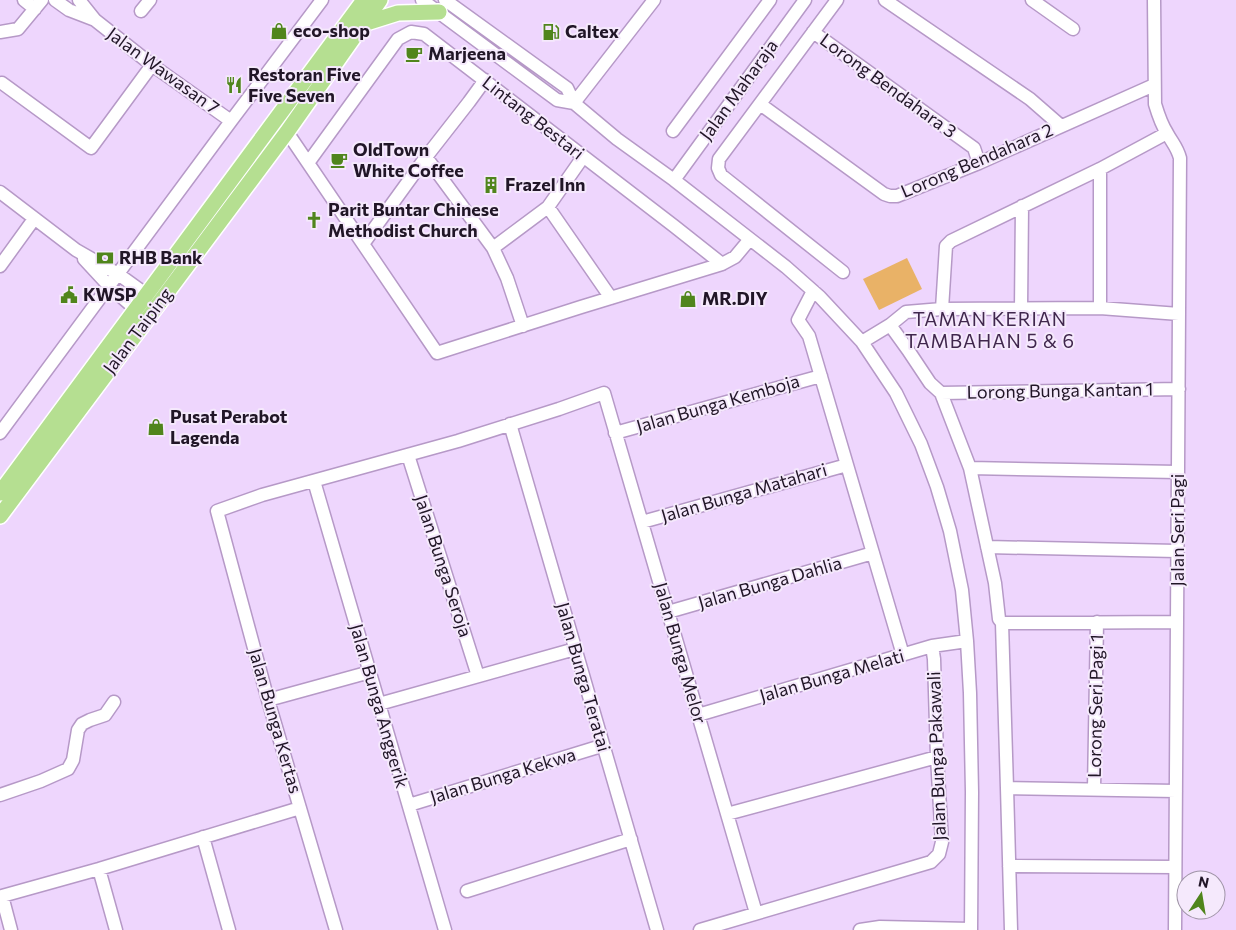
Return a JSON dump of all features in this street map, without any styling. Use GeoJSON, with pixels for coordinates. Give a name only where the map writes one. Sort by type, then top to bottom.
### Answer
{"type":"FeatureCollection","features":[{"type":"Feature","properties":{"kind":"main road","name":"Jalan Taiping"},"geometry":{"type":"LineString","coordinates":[[153,299],[364,0]]}},
{"type":"Feature","properties":{"kind":"main road","name":"Jalan Taiping"},"geometry":{"type":"LineString","coordinates":[[0,494],[287,132],[380,0]]}},
{"type":"Feature","properties":{"kind":"main road"},"geometry":{"type":"LineString","coordinates":[[363,24],[398,13],[442,6]]}},
{"type":"Feature","properties":{"kind":"main road","name":"Jalan Taiping"},"geometry":{"type":"LineString","coordinates":[[0,516],[141,314]]}},
{"type":"Feature","properties":{"kind":"street"},"geometry":{"type":"LineString","coordinates":[[0,32],[18,29],[38,4],[24,0]]}},
{"type":"Feature","properties":{"kind":"street"},"geometry":{"type":"LineString","coordinates":[[55,0],[69,10],[95,20]]}},
{"type":"Feature","properties":{"kind":"street"},"geometry":{"type":"LineString","coordinates":[[79,0],[95,20]]}},
{"type":"Feature","properties":{"kind":"street"},"geometry":{"type":"LineString","coordinates":[[141,11],[150,0]]}},
{"type":"Feature","properties":{"kind":"street"},"geometry":{"type":"LineString","coordinates":[[0,433],[322,0]]}},
{"type":"Feature","properties":{"kind":"street"},"geometry":{"type":"LineString","coordinates":[[422,0],[442,6],[557,100],[574,104],[786,267],[813,291],[862,342],[896,393],[922,444],[938,487],[954,548],[962,590],[970,693],[972,792],[971,930],[880,927],[860,930]]}},
{"type":"Feature","properties":{"kind":"street"},"geometry":{"type":"LineString","coordinates":[[574,104],[654,0]]}},
{"type":"Feature","properties":{"kind":"street"},"geometry":{"type":"LineString","coordinates":[[673,131],[770,0]]}},
{"type":"Feature","properties":{"kind":"street","name":"Jalan Maharaja"},"geometry":{"type":"LineString","coordinates":[[674,180],[805,0]]}},
{"type":"Feature","properties":{"kind":"street"},"geometry":{"type":"LineString","coordinates":[[837,0],[719,159],[718,168],[721,175],[844,272]]}},
{"type":"Feature","properties":{"kind":"street"},"geometry":{"type":"LineString","coordinates":[[886,0],[1030,99],[1061,126]]}},
{"type":"Feature","properties":{"kind":"street","name":"Jalan Seri Pagi"},"geometry":{"type":"LineString","coordinates":[[1154,0],[1155,104],[1159,118],[1177,147],[1180,158],[1175,930]]}},
{"type":"Feature","properties":{"kind":"street"},"geometry":{"type":"LineString","coordinates":[[1041,2],[1073,29]]}},
{"type":"Feature","properties":{"kind":"street","name":"Jalan Wawasan 7"},"geometry":{"type":"LineString","coordinates":[[95,20],[152,65],[231,121]]}},
{"type":"Feature","properties":{"kind":"street","name":"Lintang Bestari"},"geometry":{"type":"LineString","coordinates":[[308,163],[398,39],[411,32],[424,34],[722,264]]}},
{"type":"Feature","properties":{"kind":"street","name":"Lorong Bendahara 3"},"geometry":{"type":"LineString","coordinates":[[813,32],[974,148],[979,163]]}},
{"type":"Feature","properties":{"kind":"street"},"geometry":{"type":"LineString","coordinates":[[2,83],[91,148],[152,65]]}},
{"type":"Feature","properties":{"kind":"street"},"geometry":{"type":"LineString","coordinates":[[363,244],[485,80]]}},
{"type":"Feature","properties":{"kind":"street","name":"Lorong Bendahara 2"},"geometry":{"type":"LineString","coordinates":[[760,104],[884,194],[897,196],[979,163],[1154,85]]}},
{"type":"Feature","properties":{"kind":"street"},"geometry":{"type":"LineString","coordinates":[[287,132],[437,353],[722,264],[735,257],[750,239]]}},
{"type":"Feature","properties":{"kind":"street"},"geometry":{"type":"LineString","coordinates":[[942,309],[946,246],[951,241],[1100,169],[1167,133]]}},
{"type":"Feature","properties":{"kind":"street"},"geometry":{"type":"LineString","coordinates":[[426,157],[493,248],[507,278],[523,326]]}},
{"type":"Feature","properties":{"kind":"street"},"geometry":{"type":"LineString","coordinates":[[493,248],[548,207],[583,157]]}},
{"type":"Feature","properties":{"kind":"street"},"geometry":{"type":"LineString","coordinates":[[1100,169],[1100,308]]}},
{"type":"Feature","properties":{"kind":"street"},"geometry":{"type":"LineString","coordinates":[[0,192],[76,250],[118,274],[153,299]]}},
{"type":"Feature","properties":{"kind":"street"},"geometry":{"type":"LineString","coordinates":[[1021,309],[1022,206]]}},
{"type":"Feature","properties":{"kind":"street"},"geometry":{"type":"LineString","coordinates":[[548,207],[611,298]]}},
{"type":"Feature","properties":{"kind":"street"},"geometry":{"type":"LineString","coordinates":[[0,266],[34,219]]}},
{"type":"Feature","properties":{"kind":"street"},"geometry":{"type":"LineString","coordinates":[[76,250],[109,286],[141,314]]}},
{"type":"Feature","properties":{"kind":"street"},"geometry":{"type":"LineString","coordinates":[[813,291],[798,320],[810,336],[903,655]]}},
{"type":"Feature","properties":{"kind":"street"},"geometry":{"type":"LineString","coordinates":[[862,342],[890,325],[906,312],[942,309],[1100,308],[1179,314]]}},
{"type":"Feature","properties":{"kind":"street"},"geometry":{"type":"LineString","coordinates":[[890,325],[930,383],[941,393],[970,468],[988,547],[995,582],[999,619],[1002,623],[1011,930]]}},
{"type":"Feature","properties":{"kind":"street","name":"Jalan Bunga Kemboja"},"geometry":{"type":"LineString","coordinates":[[615,433],[821,376]]}},
{"type":"Feature","properties":{"kind":"street","name":"Lorong Bunga Kantan 1"},"geometry":{"type":"LineString","coordinates":[[941,393],[1178,389]]}},
{"type":"Feature","properties":{"kind":"street","name":"Jalan Bunga Melor"},"geometry":{"type":"LineString","coordinates":[[510,424],[604,393],[756,913]]}},
{"type":"Feature","properties":{"kind":"street"},"geometry":{"type":"LineString","coordinates":[[314,481],[510,424]]}},
{"type":"Feature","properties":{"kind":"street","name":"Jalan Bunga Teratai"},"geometry":{"type":"LineString","coordinates":[[510,424],[657,930]]}},
{"type":"Feature","properties":{"kind":"street","name":"Jalan Bunga Seroja"},"geometry":{"type":"LineString","coordinates":[[408,455],[478,676]]}},
{"type":"Feature","properties":{"kind":"street","name":"Jalan Bunga Matahari"},"geometry":{"type":"LineString","coordinates":[[642,522],[847,465]]}},
{"type":"Feature","properties":{"kind":"street"},"geometry":{"type":"LineString","coordinates":[[970,468],[1178,472]]}},
{"type":"Feature","properties":{"kind":"street","name":"Jalan Bunga Kertas"},"geometry":{"type":"LineString","coordinates":[[314,481],[262,495],[217,511],[268,700],[336,930]]}},
{"type":"Feature","properties":{"kind":"street","name":"Jalan Bunga Anggerik"},"geometry":{"type":"LineString","coordinates":[[314,481],[445,930]]}},
{"type":"Feature","properties":{"kind":"street"},"geometry":{"type":"LineString","coordinates":[[988,547],[1178,551]]}},
{"type":"Feature","properties":{"kind":"street","name":"Jalan Bunga Dahlia"},"geometry":{"type":"LineString","coordinates":[[668,612],[873,553]]}},
{"type":"Feature","properties":{"kind":"street","name":"Lorong Seri Pagi 1"},"geometry":{"type":"LineString","coordinates":[[1094,789],[1097,622]]}},
{"type":"Feature","properties":{"kind":"street"},"geometry":{"type":"LineString","coordinates":[[1002,623],[1177,622]]}},
{"type":"Feature","properties":{"kind":"street","name":"Jalan Bunga Melati"},"geometry":{"type":"LineString","coordinates":[[698,715],[932,646],[967,641]]}},
{"type":"Feature","properties":{"kind":"street","name":"Jalan Bunga Pakawali"},"geometry":{"type":"LineString","coordinates":[[700,930],[931,862],[939,854],[942,842],[932,646]]}},
{"type":"Feature","properties":{"kind":"street"},"geometry":{"type":"LineString","coordinates":[[379,704],[575,649]]}},
{"type":"Feature","properties":{"kind":"street"},"geometry":{"type":"LineString","coordinates":[[268,700],[370,672]]}},
{"type":"Feature","properties":{"kind":"street"},"geometry":{"type":"LineString","coordinates":[[0,795],[41,781],[68,769],[73,760],[78,730],[82,724],[105,716],[114,702]]}},
{"type":"Feature","properties":{"kind":"street","name":"Jalan Bunga Kekwa"},"geometry":{"type":"LineString","coordinates":[[409,806],[598,746]]}},
{"type":"Feature","properties":{"kind":"street"},"geometry":{"type":"LineString","coordinates":[[727,814],[937,757]]}},
{"type":"Feature","properties":{"kind":"street"},"geometry":{"type":"LineString","coordinates":[[1008,788],[1176,791]]}},
{"type":"Feature","properties":{"kind":"street"},"geometry":{"type":"LineString","coordinates":[[11,930],[2,896],[99,869],[300,808]]}},
{"type":"Feature","properties":{"kind":"street"},"geometry":{"type":"LineString","coordinates":[[203,837],[229,930]]}},
{"type":"Feature","properties":{"kind":"street"},"geometry":{"type":"LineString","coordinates":[[467,891],[630,839]]}},
{"type":"Feature","properties":{"kind":"street"},"geometry":{"type":"LineString","coordinates":[[1009,866],[1175,867]]}},
{"type":"Feature","properties":{"kind":"street"},"geometry":{"type":"LineString","coordinates":[[99,869],[116,930]]}},
{"type":"Feature","properties":{"kind":"shaded area"},"geometry":{"type":"Polygon","coordinates":[[[907,258],[922,289],[879,310],[863,279],[907,258]]]}},
{"type":"Feature","properties":{"kind":"place","name":"eco-shop"},"geometry":{"type":"Point","coordinates":[279,31]}},
{"type":"Feature","properties":{"kind":"place","name":"Caltex"},"geometry":{"type":"Point","coordinates":[551,32]}},
{"type":"Feature","properties":{"kind":"place","name":"Marjeena"},"geometry":{"type":"Point","coordinates":[414,54]}},
{"type":"Feature","properties":{"kind":"place","name":"Restoran Five Five Seven"},"geometry":{"type":"Point","coordinates":[234,85]}},
{"type":"Feature","properties":{"kind":"place","name":"OldTown White Coffee"},"geometry":{"type":"Point","coordinates":[339,160]}},
{"type":"Feature","properties":{"kind":"place","name":"Frazel Inn"},"geometry":{"type":"Point","coordinates":[491,185]}},
{"type":"Feature","properties":{"kind":"place","name":"Parit Buntar Chinese Methodist Church"},"geometry":{"type":"Point","coordinates":[314,220]}},
{"type":"Feature","properties":{"kind":"place","name":"RHB Bank"},"geometry":{"type":"Point","coordinates":[105,258]}},
{"type":"Feature","properties":{"kind":"place","name":"KWSP"},"geometry":{"type":"Point","coordinates":[69,295]}},
{"type":"Feature","properties":{"kind":"place","name":"MR.DIY"},"geometry":{"type":"Point","coordinates":[688,299]}},
{"type":"Feature","properties":{"kind":"place","name":"Pusat Perabot Lagenda"},"geometry":{"type":"Point","coordinates":[156,427]}},
{"type":"Feature","properties":{"kind":"district","name":"TAMAN KERIAN TAMBAHAN 5 & 6"},"geometry":{"type":"Point","coordinates":[990,330]}}]}
